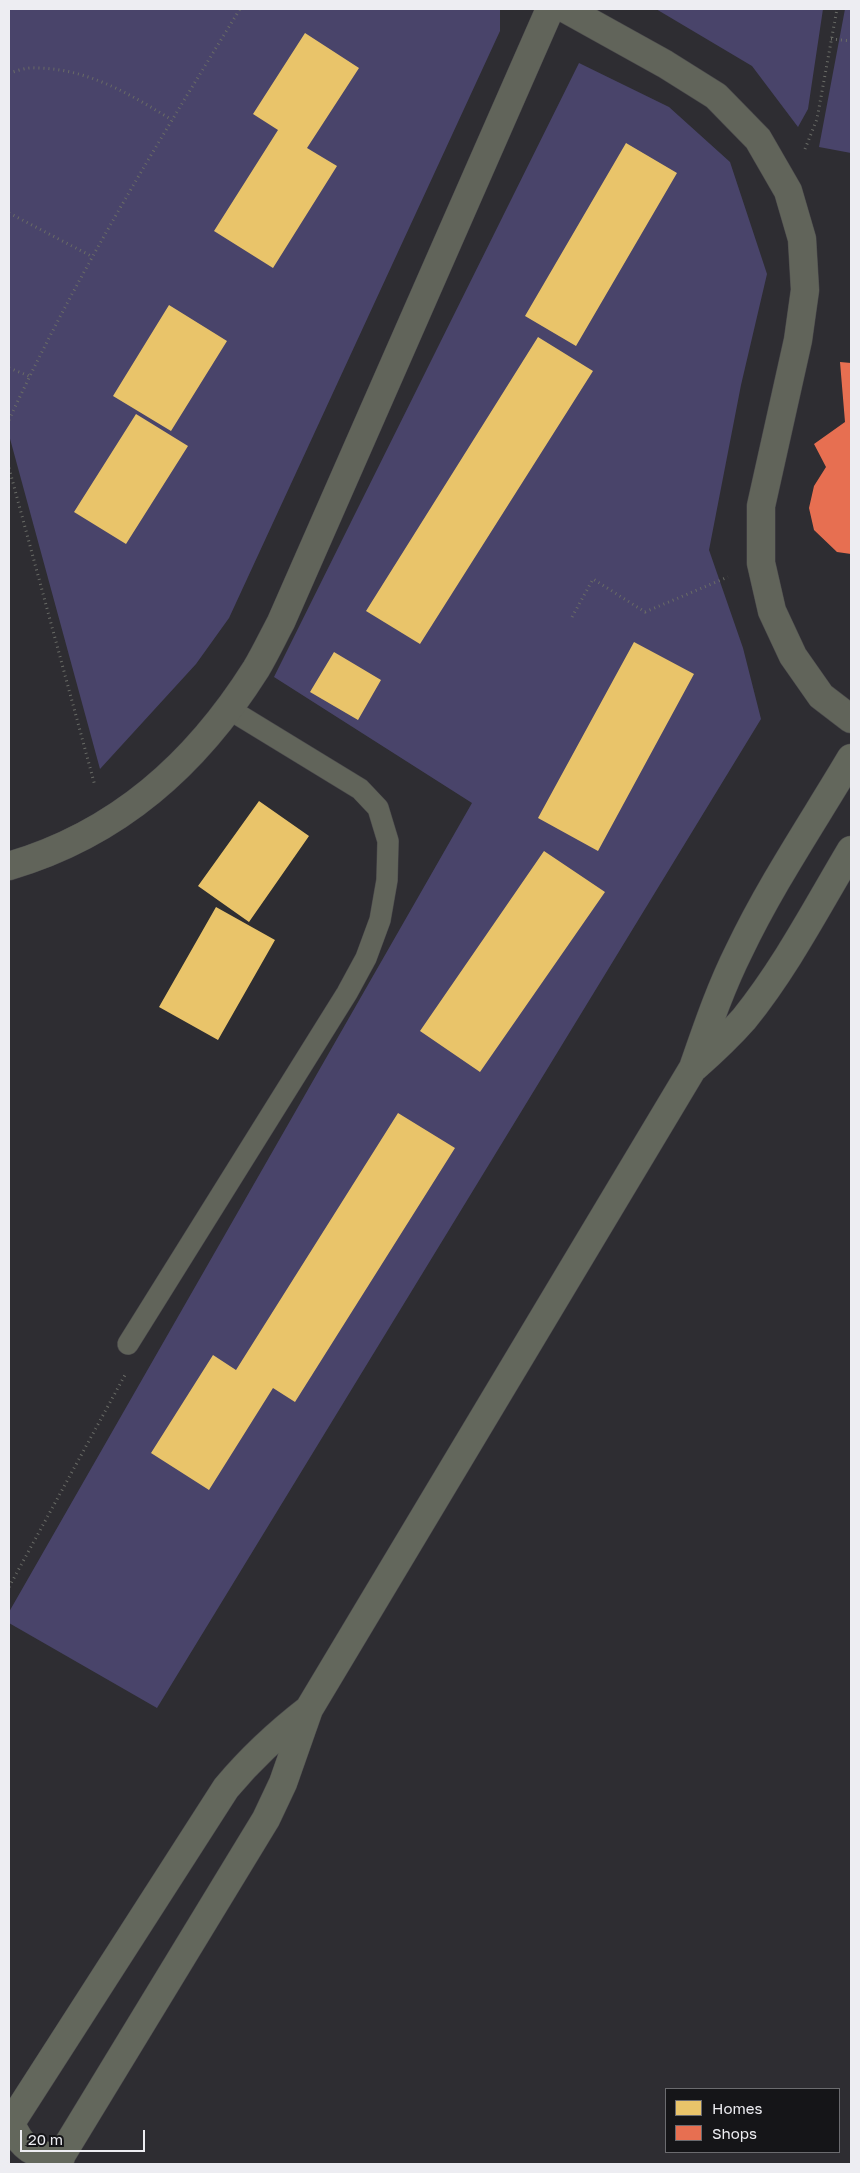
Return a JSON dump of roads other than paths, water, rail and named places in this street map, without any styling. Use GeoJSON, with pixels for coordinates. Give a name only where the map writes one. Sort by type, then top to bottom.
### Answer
{"type":"FeatureCollection","features":[{"type":"Feature","properties":{"kind":"main road"},"geometry":{"type":"LineString","coordinates":[[309,1709],[278,1732],[226,1788],[10,2125],[15,2136],[34,2153],[58,2160],[266,1819],[283,1783],[309,1709],[693,1068],[721,990],[739,951],[758,914],[851,758]]}},
{"type":"Feature","properties":{"kind":"main road"},"geometry":{"type":"LineString","coordinates":[[693,1068],[743,1020],[764,993],[851,850]]}},
{"type":"Feature","properties":{"kind":"street"},"geometry":{"type":"LineString","coordinates":[[9,866],[43,856],[105,825],[151,792],[192,752],[229,709],[257,667],[281,622],[550,9]]}},
{"type":"Feature","properties":{"kind":"street"},"geometry":{"type":"LineString","coordinates":[[566,9],[665,64],[716,96],[758,139],[788,191],[802,240],[805,290],[798,340],[762,506],[761,564],[772,611],[793,656],[822,696],[851,719]]}},
{"type":"Feature","properties":{"kind":"lane"},"geometry":{"type":"LineString","coordinates":[[128,1344],[347,994],[366,958],[380,920],[387,880],[388,841],[378,808],[360,789],[229,709]]}}]}
